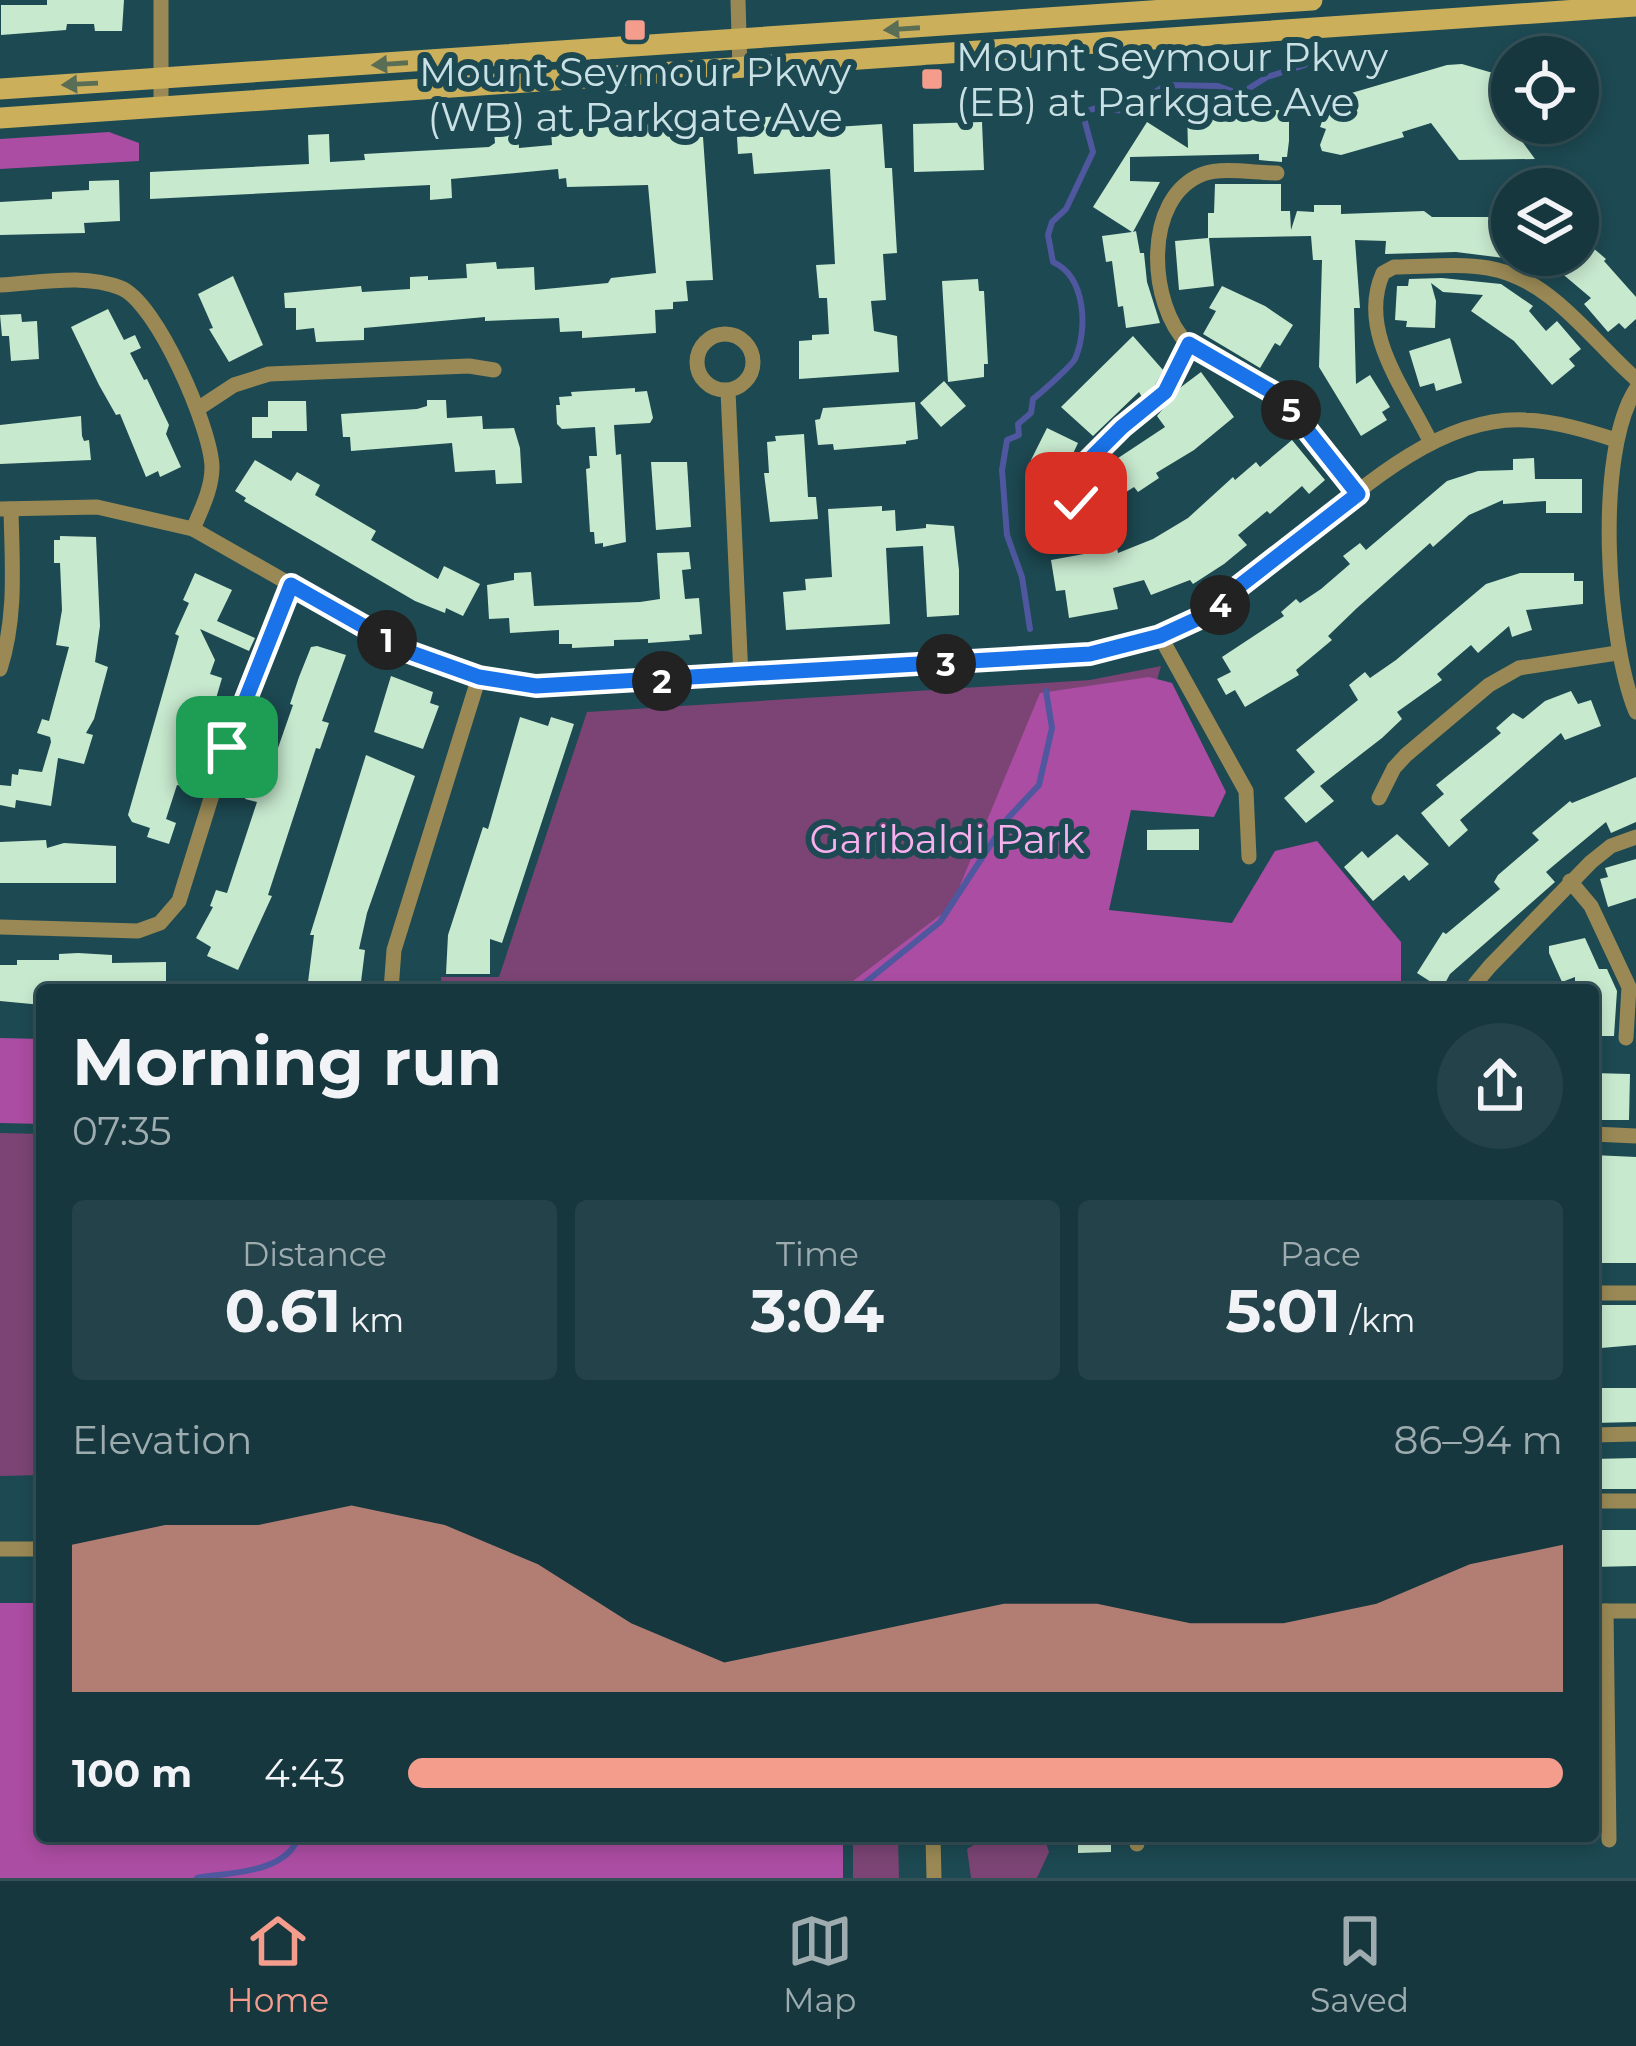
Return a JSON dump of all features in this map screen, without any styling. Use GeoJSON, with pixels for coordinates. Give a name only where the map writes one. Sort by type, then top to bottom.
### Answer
{"type":"FeatureCollection","features":[{"type":"Feature","properties":{"kind":"main road"},"geometry":{"type":"LineString","coordinates":[[0,89],[1312,0]]}},
{"type":"Feature","properties":{"kind":"main road"},"geometry":{"type":"LineString","coordinates":[[0,118],[740,70],[1522,7],[1636,6]]}},
{"type":"Feature","properties":{"kind":"street"},"geometry":{"type":"LineString","coordinates":[[161,0],[161,108]]}},
{"type":"Feature","properties":{"kind":"street"},"geometry":{"type":"LineString","coordinates":[[738,0],[740,70]]}},
{"type":"Feature","properties":{"kind":"street"},"geometry":{"type":"LineString","coordinates":[[1276,173],[1205,173],[1187,184],[1168,209],[1155,248],[1158,281],[1174,322],[1189,344],[1281,397],[1358,494]]}},
{"type":"Feature","properties":{"kind":"street"},"geometry":{"type":"LineString","coordinates":[[1430,441],[1385,358],[1377,315],[1379,281],[1383,272],[1394,267],[1485,268],[1518,277],[1549,295],[1636,379]]}},
{"type":"Feature","properties":{"kind":"street"},"geometry":{"type":"LineString","coordinates":[[0,285],[85,279],[125,289],[154,320],[209,436],[212,472],[193,530]]}},
{"type":"Feature","properties":{"kind":"street"},"geometry":{"type":"LineString","coordinates":[[1076,503],[1077,472],[1165,392],[1189,344]]}},
{"type":"Feature","properties":{"kind":"street"},"geometry":{"type":"LineString","coordinates":[[199,408],[234,385],[269,374],[469,366],[494,370]]}},
{"type":"Feature","properties":{"kind":"street"},"geometry":{"type":"LineString","coordinates":[[1636,389],[1616,440],[1612,514],[1617,653],[1636,712]]}},
{"type":"Feature","properties":{"kind":"street"},"geometry":{"type":"LineString","coordinates":[[728,391],[741,677]]}},
{"type":"Feature","properties":{"kind":"street"},"geometry":{"type":"LineString","coordinates":[[0,668],[11,617],[5,509],[97,507],[193,530],[409,652],[479,677],[536,686],[1090,654],[1160,636],[1220,605],[1430,441],[1483,423],[1526,420],[1616,440]]}},
{"type":"Feature","properties":{"kind":"street"},"geometry":{"type":"LineString","coordinates":[[0,927],[138,931],[160,923],[179,901],[227,747],[291,585]]}},
{"type":"Feature","properties":{"kind":"street"},"geometry":{"type":"LineString","coordinates":[[1160,636],[1246,791],[1249,856]]}},
{"type":"Feature","properties":{"kind":"street"},"geometry":{"type":"LineString","coordinates":[[1379,798],[1406,755],[1489,685],[1520,668],[1617,653]]}},
{"type":"Feature","properties":{"kind":"street"},"geometry":{"type":"LineString","coordinates":[[391,984],[394,950],[479,677]]}},
{"type":"Feature","properties":{"kind":"street"},"geometry":{"type":"LineString","coordinates":[[1475,984],[1570,881],[1611,847],[1636,837]]}},
{"type":"Feature","properties":{"kind":"street"},"geometry":{"type":"LineString","coordinates":[[1570,881],[1591,906],[1633,986],[1626,1038]]}},
{"type":"Feature","properties":{"kind":"street"},"geometry":{"type":"LineString","coordinates":[[1599,1134],[1636,1136]]}},
{"type":"Feature","properties":{"kind":"street"},"geometry":{"type":"LineString","coordinates":[[1599,1293],[1636,1293]]}},
{"type":"Feature","properties":{"kind":"street"},"geometry":{"type":"LineString","coordinates":[[1599,1435],[1636,1434]]}},
{"type":"Feature","properties":{"kind":"street"},"geometry":{"type":"LineString","coordinates":[[1599,1501],[1636,1501]]}},
{"type":"Feature","properties":{"kind":"street"},"geometry":{"type":"LineString","coordinates":[[0,1549],[36,1549]]}},
{"type":"Feature","properties":{"kind":"street"},"geometry":{"type":"LineString","coordinates":[[1609,1840],[1600,1777],[1599,1611],[1636,1611]]}},
{"type":"Feature","properties":{"kind":"street"},"geometry":{"type":"LineString","coordinates":[[934,1842],[934,1878]]}},
{"type":"Feature","properties":{"kind":"green space","name":"Garibaldi Park"},"geometry":{"type":"Polygon","coordinates":[[[1161,666],[1083,940],[1083,984],[442,984],[441,977],[499,977],[587,712],[1090,680],[1161,666]]]}},
{"type":"Feature","properties":{"kind":"green space"},"geometry":{"type":"Polygon","coordinates":[[[0,1133],[36,1134],[36,1475],[0,1476],[0,1133]]]}},
{"type":"Feature","properties":{"kind":"green space"},"geometry":{"type":"Polygon","coordinates":[[[853,1842],[898,1842],[899,1878],[853,1878],[853,1842]]]}},
{"type":"Feature","properties":{"kind":"green space"},"geometry":{"type":"Polygon","coordinates":[[[979,1842],[1046,1842],[1049,1852],[1037,1878],[971,1878],[967,1849],[979,1842]]]}},
{"type":"Feature","properties":{"kind":"shaded area"},"geometry":{"type":"Polygon","coordinates":[[[109,132],[139,143],[139,161],[0,169],[0,139],[109,132]]]}},
{"type":"Feature","properties":{"kind":"shaded area"},"geometry":{"type":"Polygon","coordinates":[[[1149,677],[1172,683],[1226,792],[1214,817],[1131,810],[1109,910],[1232,923],[1275,851],[1317,841],[1401,942],[1401,984],[849,984],[951,907],[1040,693],[1149,677]]]}},
{"type":"Feature","properties":{"kind":"shaded area"},"geometry":{"type":"Polygon","coordinates":[[[0,1038],[36,1039],[36,1124],[0,1123],[0,1038]]]}},
{"type":"Feature","properties":{"kind":"shaded area"},"geometry":{"type":"Polygon","coordinates":[[[0,1603],[36,1603],[36,1842],[843,1842],[843,1878],[0,1878],[0,1603]]]}},
{"type":"Feature","properties":{"kind":"building"},"geometry":{"type":"Polygon","coordinates":[[[47,0],[124,0],[122,31],[67,24],[66,30],[1,35],[1,5],[47,5],[47,0]]]}},
{"type":"Feature","properties":{"kind":"building"},"geometry":{"type":"Polygon","coordinates":[[[1447,65],[1491,72],[1491,144],[1524,144],[1535,159],[1459,160],[1431,123],[1402,132],[1404,137],[1341,155],[1322,151],[1326,129],[1320,127],[1327,108],[1350,101],[1348,94],[1447,65]]]}},
{"type":"Feature","properties":{"kind":"building"},"geometry":{"type":"Polygon","coordinates":[[[1289,110],[1287,157],[1282,162],[1259,160],[1259,154],[1130,157],[1130,181],[1160,182],[1133,232],[1144,253],[1160,323],[1126,328],[1102,236],[1132,232],[1093,207],[1147,122],[1188,148],[1187,112],[1289,110]]]}},
{"type":"Feature","properties":{"kind":"building"},"geometry":{"type":"Polygon","coordinates":[[[820,114],[820,128],[882,124],[885,168],[892,168],[897,253],[883,254],[886,300],[871,301],[874,331],[897,336],[899,372],[799,379],[799,341],[829,334],[827,298],[819,298],[816,265],[835,264],[830,169],[754,174],[752,153],[738,154],[737,137],[751,136],[750,118],[820,114]]]}},
{"type":"Feature","properties":{"kind":"building"},"geometry":{"type":"Polygon","coordinates":[[[698,121],[713,280],[686,281],[688,301],[673,302],[673,309],[655,310],[656,333],[582,338],[582,331],[560,332],[559,318],[485,321],[485,317],[364,328],[364,340],[316,342],[314,328],[296,330],[296,308],[285,308],[284,293],[361,286],[362,292],[410,289],[410,277],[467,278],[466,264],[496,262],[497,269],[534,267],[535,290],[656,273],[648,185],[567,187],[558,169],[451,179],[452,198],[430,200],[430,185],[150,199],[150,172],[309,164],[308,135],[329,134],[330,162],[365,160],[364,154],[489,147],[495,143],[494,131],[518,130],[519,148],[552,145],[551,131],[698,121]]]}},
{"type":"Feature","properties":{"kind":"building"},"geometry":{"type":"Polygon","coordinates":[[[982,122],[984,170],[914,172],[913,124],[982,122]]]}},
{"type":"Feature","properties":{"kind":"building"},"geometry":{"type":"Polygon","coordinates":[[[119,180],[120,221],[84,223],[85,233],[0,235],[0,202],[52,199],[52,192],[89,190],[89,181],[119,180]]]}},
{"type":"Feature","properties":{"kind":"building"},"geometry":{"type":"Polygon","coordinates":[[[1215,184],[1281,184],[1281,211],[1290,211],[1291,230],[1297,211],[1314,212],[1314,205],[1341,205],[1341,214],[1424,211],[1432,217],[1491,217],[1491,256],[1385,254],[1386,241],[1355,240],[1360,308],[1354,308],[1356,384],[1370,375],[1390,407],[1382,412],[1387,420],[1361,436],[1319,367],[1322,260],[1313,260],[1311,236],[1209,238],[1214,286],[1179,290],[1175,241],[1208,238],[1208,213],[1214,213],[1215,184]]]}},
{"type":"Feature","properties":{"kind":"building"},"geometry":{"type":"Polygon","coordinates":[[[1599,253],[1636,297],[1636,319],[1625,329],[1619,323],[1608,332],[1584,304],[1591,298],[1565,276],[1599,276],[1599,253]]]}},
{"type":"Feature","properties":{"kind":"building"},"geometry":{"type":"Polygon","coordinates":[[[233,276],[263,345],[229,362],[209,329],[213,328],[198,294],[233,276]]]}},
{"type":"Feature","properties":{"kind":"building"},"geometry":{"type":"Polygon","coordinates":[[[978,279],[979,291],[984,291],[988,364],[984,364],[984,377],[948,382],[942,281],[978,279]]]}},
{"type":"Feature","properties":{"kind":"building"},"geometry":{"type":"Polygon","coordinates":[[[1409,279],[1501,284],[1533,306],[1529,311],[1546,331],[1557,321],[1581,349],[1569,359],[1575,366],[1552,385],[1514,341],[1471,311],[1483,295],[1443,292],[1431,283],[1435,328],[1406,327],[1407,321],[1395,320],[1397,286],[1408,286],[1409,279]]]}},
{"type":"Feature","properties":{"kind":"building"},"geometry":{"type":"Polygon","coordinates":[[[1222,286],[1293,325],[1260,368],[1203,334],[1216,311],[1209,308],[1222,286]]]}},
{"type":"Feature","properties":{"kind":"building"},"geometry":{"type":"Polygon","coordinates":[[[108,309],[124,340],[135,335],[141,348],[130,353],[169,425],[166,434],[181,467],[160,477],[158,471],[146,477],[120,414],[116,415],[99,385],[71,327],[108,309]]]}},
{"type":"Feature","properties":{"kind":"building"},"geometry":{"type":"Polygon","coordinates":[[[21,314],[22,322],[37,321],[39,359],[11,361],[9,336],[2,336],[0,315],[21,314]]]}},
{"type":"Feature","properties":{"kind":"building"},"geometry":{"type":"Polygon","coordinates":[[[1133,336],[1163,370],[1155,385],[1142,397],[1139,392],[1093,436],[1061,407],[1133,336]]]}},
{"type":"Feature","properties":{"kind":"building"},"geometry":{"type":"Polygon","coordinates":[[[1450,338],[1462,383],[1436,391],[1434,383],[1420,387],[1409,351],[1450,338]]]}},
{"type":"Feature","properties":{"kind":"building"},"geometry":{"type":"Polygon","coordinates":[[[1201,372],[1234,417],[1156,473],[1159,478],[1115,499],[1097,472],[1165,427],[1157,416],[1201,372]]]}},
{"type":"Feature","properties":{"kind":"building"},"geometry":{"type":"Polygon","coordinates":[[[944,381],[966,406],[941,427],[920,403],[944,381]]]}},
{"type":"Feature","properties":{"kind":"building"},"geometry":{"type":"Polygon","coordinates":[[[635,388],[635,392],[647,391],[653,418],[650,423],[614,425],[616,455],[621,454],[626,542],[603,547],[603,543],[595,544],[594,532],[590,532],[586,469],[590,468],[589,456],[597,456],[595,427],[562,429],[557,424],[556,405],[560,405],[559,397],[572,396],[571,392],[635,388]]]}},
{"type":"Feature","properties":{"kind":"building"},"geometry":{"type":"Polygon","coordinates":[[[427,400],[446,400],[447,418],[482,416],[483,429],[514,428],[522,483],[496,484],[495,470],[455,472],[452,443],[351,451],[350,437],[343,437],[341,414],[417,409],[427,406],[427,400]]]}},
{"type":"Feature","properties":{"kind":"building"},"geometry":{"type":"Polygon","coordinates":[[[268,401],[306,401],[307,431],[272,431],[272,438],[252,438],[252,417],[268,417],[268,401]]]}},
{"type":"Feature","properties":{"kind":"building"},"geometry":{"type":"Polygon","coordinates":[[[915,402],[918,439],[834,450],[833,444],[818,445],[815,420],[820,419],[823,408],[915,402]]]}},
{"type":"Feature","properties":{"kind":"building"},"geometry":{"type":"Polygon","coordinates":[[[81,416],[91,460],[0,464],[0,425],[81,416]]]}},
{"type":"Feature","properties":{"kind":"building"},"geometry":{"type":"Polygon","coordinates":[[[1047,428],[1078,443],[1063,475],[1033,504],[1030,479],[1038,463],[1031,460],[1047,428]]]}},
{"type":"Feature","properties":{"kind":"building"},"geometry":{"type":"Polygon","coordinates":[[[804,434],[808,497],[816,497],[818,519],[770,522],[764,473],[769,473],[767,442],[776,441],[775,436],[804,434]]]}},
{"type":"Feature","properties":{"kind":"building"},"geometry":{"type":"Polygon","coordinates":[[[1292,440],[1325,480],[1309,494],[1302,486],[1238,535],[1247,545],[1224,564],[1193,584],[1190,580],[1151,595],[1144,580],[1113,588],[1118,609],[1069,618],[1065,590],[1056,591],[1051,560],[1117,548],[1118,553],[1153,539],[1188,518],[1233,477],[1235,480],[1256,462],[1260,467],[1292,440]]]}},
{"type":"Feature","properties":{"kind":"building"},"geometry":{"type":"Polygon","coordinates":[[[1534,458],[1535,479],[1582,479],[1582,513],[1546,513],[1546,501],[1503,504],[1503,500],[1469,515],[1357,608],[1328,636],[1332,640],[1296,670],[1299,675],[1245,707],[1235,690],[1226,695],[1217,679],[1231,672],[1222,657],[1284,616],[1281,612],[1296,599],[1300,603],[1321,589],[1350,564],[1343,556],[1360,543],[1366,550],[1447,481],[1478,471],[1513,470],[1513,459],[1534,458]]]}},
{"type":"Feature","properties":{"kind":"building"},"geometry":{"type":"Polygon","coordinates":[[[255,460],[291,481],[297,472],[320,485],[315,495],[376,531],[371,540],[438,579],[444,566],[480,584],[463,616],[415,601],[244,501],[235,491],[255,460]]]}},
{"type":"Feature","properties":{"kind":"building"},"geometry":{"type":"Polygon","coordinates":[[[651,462],[687,462],[691,527],[656,530],[651,462]]]}},
{"type":"Feature","properties":{"kind":"building"},"geometry":{"type":"Polygon","coordinates":[[[1064,494],[1072,528],[1037,533],[1035,513],[1064,494]]]}},
{"type":"Feature","properties":{"kind":"building"},"geometry":{"type":"Polygon","coordinates":[[[882,506],[882,511],[895,510],[896,531],[926,528],[926,524],[954,526],[959,615],[927,617],[923,546],[886,548],[890,624],[786,630],[783,592],[806,590],[805,579],[832,577],[828,509],[882,506]]]}},
{"type":"Feature","properties":{"kind":"building"},"geometry":{"type":"Polygon","coordinates":[[[96,537],[100,626],[95,662],[108,667],[86,733],[93,735],[84,764],[58,758],[51,806],[16,800],[15,808],[0,805],[0,785],[11,786],[12,774],[18,775],[19,769],[42,772],[51,742],[50,737],[37,733],[42,719],[49,721],[69,647],[56,645],[62,610],[54,540],[96,537]]]}},
{"type":"Feature","properties":{"kind":"building"},"geometry":{"type":"Polygon","coordinates":[[[689,552],[691,569],[682,570],[685,599],[699,598],[702,634],[689,635],[690,640],[614,640],[614,646],[572,648],[572,644],[559,644],[559,630],[510,633],[509,618],[489,619],[487,585],[514,580],[514,573],[531,572],[534,606],[640,602],[660,599],[657,553],[689,552]]]}},
{"type":"Feature","properties":{"kind":"building"},"geometry":{"type":"Polygon","coordinates":[[[195,573],[232,590],[217,621],[255,638],[249,651],[200,629],[215,660],[210,674],[222,678],[208,726],[196,722],[182,767],[188,768],[166,819],[176,823],[169,844],[147,837],[150,828],[132,822],[128,815],[179,636],[175,634],[189,603],[183,600],[195,573]]]}},
{"type":"Feature","properties":{"kind":"building"},"geometry":{"type":"Polygon","coordinates":[[[1520,573],[1574,573],[1574,581],[1583,581],[1583,604],[1526,610],[1532,630],[1512,637],[1509,626],[1478,653],[1471,645],[1437,674],[1442,680],[1397,712],[1402,719],[1382,738],[1320,786],[1334,801],[1306,823],[1284,798],[1315,772],[1296,750],[1358,700],[1349,685],[1365,672],[1370,678],[1396,660],[1486,584],[1520,573]]]}},
{"type":"Feature","properties":{"kind":"building"},"geometry":{"type":"Polygon","coordinates":[[[311,647],[346,655],[322,721],[329,723],[320,749],[316,748],[268,895],[272,896],[238,970],[207,956],[211,947],[196,938],[213,907],[216,890],[227,893],[257,802],[245,799],[250,785],[265,785],[299,677],[311,647]]]}},
{"type":"Feature","properties":{"kind":"building"},"geometry":{"type":"Polygon","coordinates":[[[391,676],[433,692],[430,703],[439,706],[423,749],[374,732],[391,676]]]}},
{"type":"Feature","properties":{"kind":"building"},"geometry":{"type":"Polygon","coordinates":[[[1571,691],[1578,704],[1591,700],[1601,726],[1565,740],[1561,733],[1460,820],[1468,830],[1449,847],[1421,813],[1444,794],[1436,785],[1501,733],[1496,728],[1513,713],[1523,719],[1545,701],[1571,691]]]}},
{"type":"Feature","properties":{"kind":"building"},"geometry":{"type":"Polygon","coordinates":[[[520,717],[548,726],[551,717],[574,724],[502,943],[490,939],[490,974],[446,974],[448,935],[483,827],[488,829],[520,717]]]}},
{"type":"Feature","properties":{"kind":"building"},"geometry":{"type":"Polygon","coordinates":[[[366,755],[415,776],[367,913],[359,949],[365,950],[361,984],[308,984],[314,935],[310,935],[366,755]]]}},
{"type":"Feature","properties":{"kind":"building"},"geometry":{"type":"Polygon","coordinates":[[[1636,777],[1636,822],[1611,833],[1606,822],[1546,872],[1555,882],[1450,974],[1445,984],[1434,984],[1417,973],[1443,932],[1500,889],[1494,882],[1498,875],[1539,840],[1532,833],[1572,803],[1636,777]]]}},
{"type":"Feature","properties":{"kind":"building"},"geometry":{"type":"Polygon","coordinates":[[[1199,829],[1199,850],[1147,850],[1147,830],[1199,829]]]}},
{"type":"Feature","properties":{"kind":"building"},"geometry":{"type":"Polygon","coordinates":[[[1397,834],[1429,864],[1409,881],[1404,875],[1373,901],[1344,867],[1362,851],[1368,858],[1397,834]]]}},
{"type":"Feature","properties":{"kind":"building"},"geometry":{"type":"Polygon","coordinates":[[[46,840],[47,848],[64,843],[116,846],[116,883],[0,883],[0,842],[46,840]]]}},
{"type":"Feature","properties":{"kind":"building"},"geometry":{"type":"Polygon","coordinates":[[[1636,859],[1636,898],[1608,907],[1600,879],[1608,877],[1605,868],[1636,859]]]}},
{"type":"Feature","properties":{"kind":"building"},"geometry":{"type":"Polygon","coordinates":[[[1585,938],[1599,969],[1607,969],[1617,991],[1614,1036],[1599,1036],[1599,984],[1575,984],[1575,977],[1562,982],[1549,946],[1585,938]]]}},
{"type":"Feature","properties":{"kind":"building"},"geometry":{"type":"Polygon","coordinates":[[[59,954],[112,955],[112,963],[166,962],[166,984],[36,984],[36,1004],[0,1001],[0,965],[59,960],[59,954]]]}},
{"type":"Feature","properties":{"kind":"building"},"geometry":{"type":"Polygon","coordinates":[[[1599,1073],[1630,1074],[1629,1120],[1599,1120],[1599,1073]]]}},
{"type":"Feature","properties":{"kind":"building"},"geometry":{"type":"Polygon","coordinates":[[[1599,1155],[1636,1157],[1636,1263],[1599,1263],[1599,1155]]]}},
{"type":"Feature","properties":{"kind":"building"},"geometry":{"type":"Polygon","coordinates":[[[1599,1305],[1636,1305],[1636,1345],[1601,1348],[1599,1305]]]}},
{"type":"Feature","properties":{"kind":"building"},"geometry":{"type":"Polygon","coordinates":[[[1599,1388],[1636,1388],[1636,1422],[1599,1423],[1599,1388]]]}},
{"type":"Feature","properties":{"kind":"building"},"geometry":{"type":"Polygon","coordinates":[[[1636,1458],[1636,1489],[1599,1489],[1599,1459],[1636,1458]]]}},
{"type":"Feature","properties":{"kind":"building"},"geometry":{"type":"Polygon","coordinates":[[[1599,1530],[1636,1530],[1636,1566],[1599,1567],[1599,1530]]]}},
{"type":"Feature","properties":{"kind":"building"},"geometry":{"type":"Polygon","coordinates":[[[1078,1842],[1111,1842],[1111,1852],[1078,1853],[1078,1842]]]}},
{"type":"Feature","properties":{"kind":"waterway"},"geometry":{"type":"LineString","coordinates":[[1030,629],[1022,577],[1007,535],[1002,470],[1007,440],[1019,435],[1018,424],[1031,413],[1033,399],[1073,362],[1079,347],[1078,291],[1064,269],[1053,262],[1048,235],[1093,152],[1084,118],[1087,111],[1125,111],[1166,85],[1218,86],[1240,94],[1267,77],[1305,65]]}},
{"type":"Feature","properties":{"kind":"waterway"},"geometry":{"type":"LineString","coordinates":[[863,984],[940,922],[1008,818],[1039,785],[1052,728],[1046,691]]}},
{"type":"Feature","properties":{"kind":"waterway"},"geometry":{"type":"LineString","coordinates":[[197,1878],[270,1864],[296,1842]]}},
{"type":"Feature","properties":{"kind":"place","name":"Mount Seymour Pkwy (WB) at Parkgate Ave"},"geometry":{"type":"Point","coordinates":[635,30]}},
{"type":"Feature","properties":{"kind":"place","name":"Mount Seymour Pkwy (EB) at Parkgate Ave"},"geometry":{"type":"Point","coordinates":[932,79]}},
{"type":"Feature","properties":{"kind":"route"},"geometry":{"type":"LineString","coordinates":[[227,747],[291,585],[409,652],[479,677],[536,686],[1090,654],[1160,636],[1197,619],[1358,494],[1281,397],[1189,344],[1165,392],[1077,472],[1076,503]]}}]}
